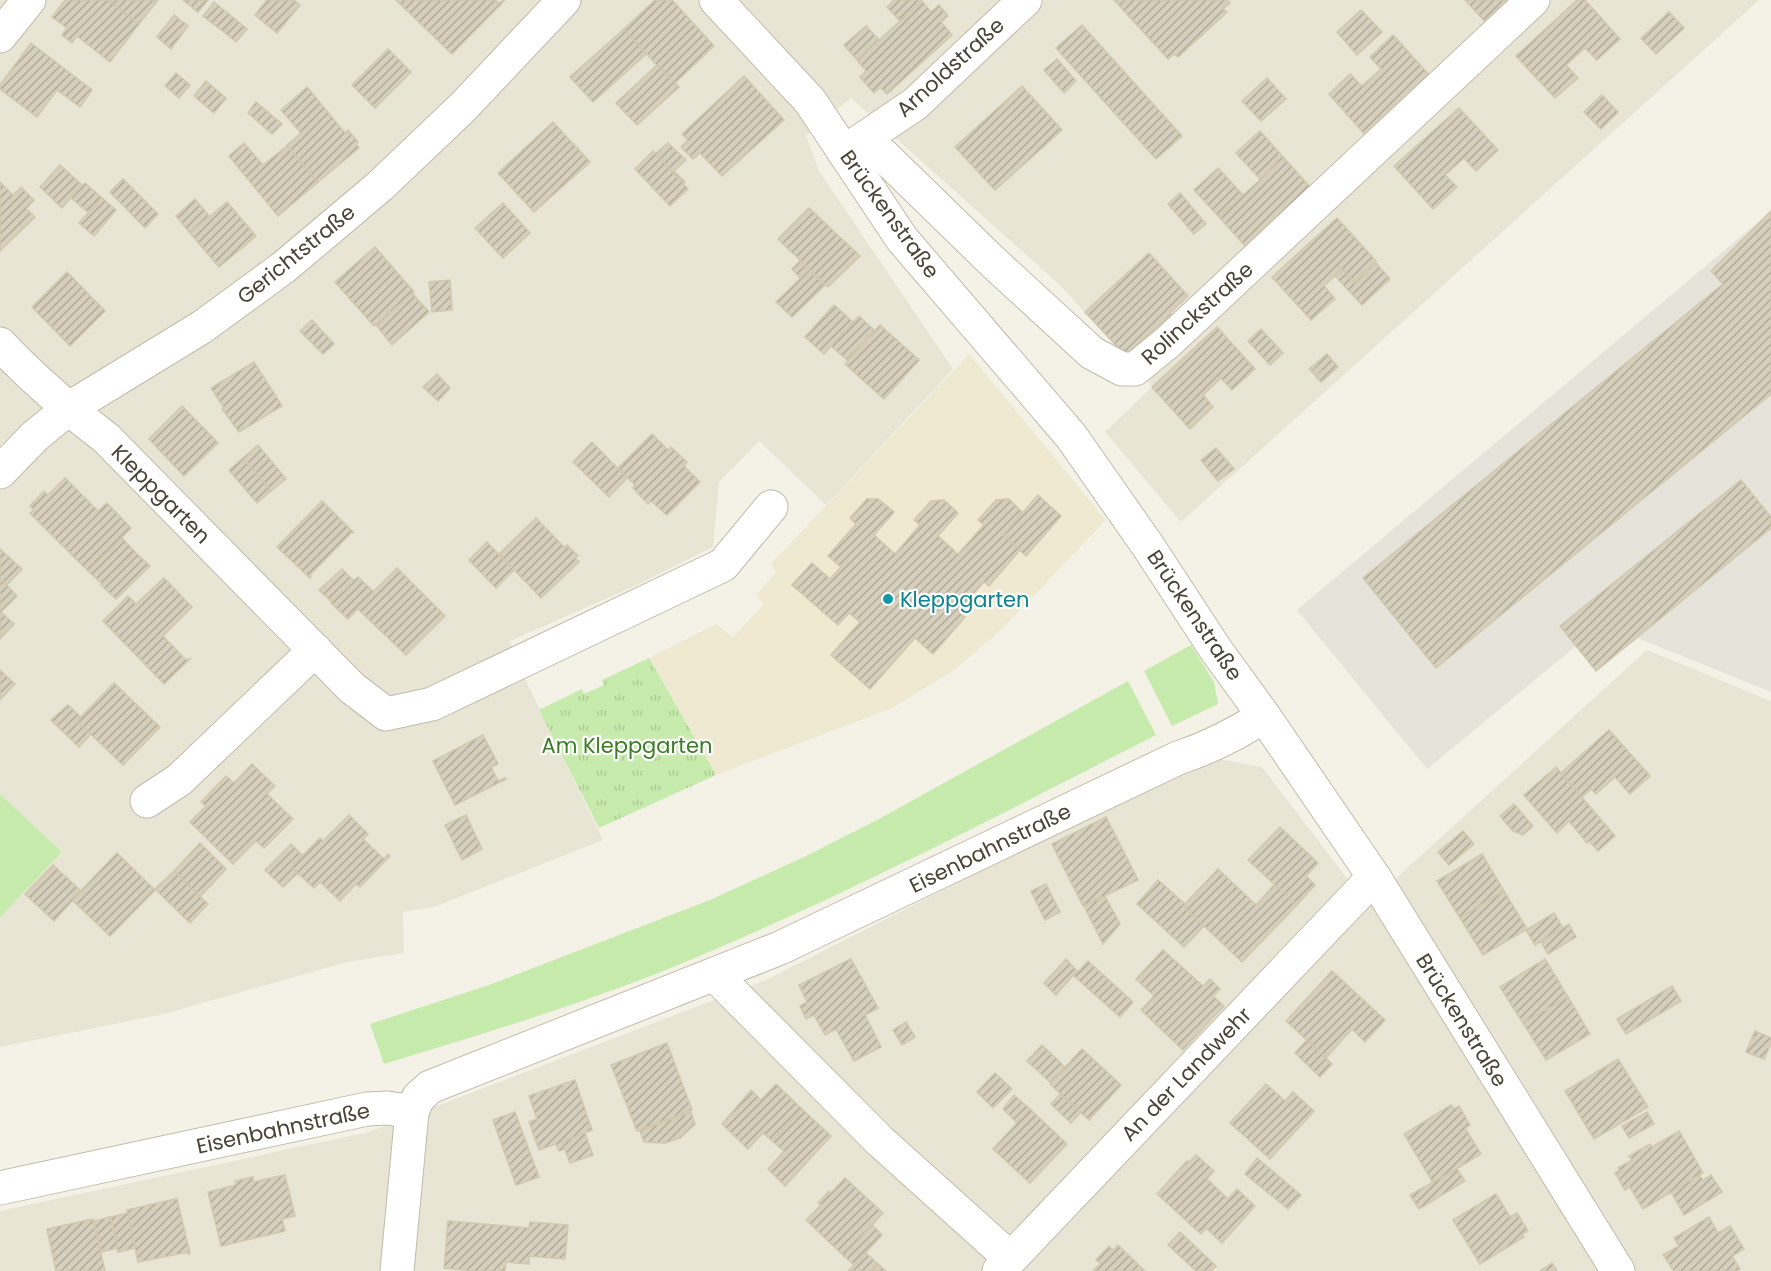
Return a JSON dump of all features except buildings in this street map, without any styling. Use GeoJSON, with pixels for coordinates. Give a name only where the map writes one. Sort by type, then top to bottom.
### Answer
{"type":"FeatureCollection","features":[{"type":"Feature","properties":{"kind":"street"},"geometry":{"type":"LineString","coordinates":[[0,36],[29,0]]}},
{"type":"Feature","properties":{"kind":"street","name":"Gerichtstraße"},"geometry":{"type":"LineString","coordinates":[[0,472],[35,436],[68,410],[202,327],[284,267],[380,186],[463,108],[564,0]]}},
{"type":"Feature","properties":{"kind":"street","name":"Brückenstraße"},"geometry":{"type":"LineString","coordinates":[[716,0],[810,101],[903,239],[1071,436],[1374,878],[1618,1271]]}},
{"type":"Feature","properties":{"kind":"street","name":"Arnoldstraße"},"geometry":{"type":"LineString","coordinates":[[844,152],[915,104],[1024,0]]}},
{"type":"Feature","properties":{"kind":"street","name":"Rolinckstraße"},"geometry":{"type":"LineString","coordinates":[[844,152],[883,155],[994,263],[1092,353],[1122,369],[1135,369],[1168,342],[1533,0]]}},
{"type":"Feature","properties":{"kind":"street","name":"Kleppgarten"},"geometry":{"type":"LineString","coordinates":[[0,344],[68,410],[106,438],[351,688],[386,714],[432,704],[723,565],[771,507]]}},
{"type":"Feature","properties":{"kind":"street"},"geometry":{"type":"LineString","coordinates":[[147,801],[179,780],[315,650]]}},
{"type":"Feature","properties":{"kind":"street","name":"Eisenbahnstraße"},"geometry":{"type":"LineString","coordinates":[[0,1188],[367,1109],[388,1108],[412,1112],[418,1098],[430,1087],[780,948],[1249,726],[1264,716]]}},
{"type":"Feature","properties":{"kind":"street","name":"An der Landwehr"},"geometry":{"type":"LineString","coordinates":[[1004,1265],[1374,878]]}},
{"type":"Feature","properties":{"kind":"street"},"geometry":{"type":"LineString","coordinates":[[715,975],[1004,1265]]}},
{"type":"Feature","properties":{"kind":"street"},"geometry":{"type":"LineString","coordinates":[[397,1271],[412,1112]]}},
{"type":"Feature","properties":{"kind":"shaded area"},"geometry":{"type":"Polygon","coordinates":[[[0,0],[1759,0],[1181,522],[1105,432],[1152,387],[1060,285],[851,98],[806,136],[819,171],[953,369],[826,505],[759,441],[719,482],[713,547],[637,585],[510,641],[528,685],[603,840],[434,907],[403,912],[404,953],[347,962],[164,1014],[0,1047],[0,917],[62,852],[0,794],[0,0]]]}},
{"type":"Feature","properties":{"kind":"shaded area"},"geometry":{"type":"Polygon","coordinates":[[[1771,211],[1771,692],[1603,624],[1427,769],[1297,610],[1771,211]]]}},
{"type":"Feature","properties":{"kind":"shaded area"},"geometry":{"type":"Polygon","coordinates":[[[969,354],[1106,520],[1003,628],[953,671],[892,708],[716,775],[649,658],[716,624],[733,637],[764,604],[756,595],[776,572],[771,564],[969,354]]]}},
{"type":"Feature","properties":{"kind":"shaded area"},"geometry":{"type":"Polygon","coordinates":[[[1647,650],[1771,701],[1771,1271],[0,1271],[0,1211],[369,1132],[766,980],[1028,847],[1214,758],[1262,767],[1369,907],[1406,869],[1647,650]]]}},
{"type":"Feature","properties":{"kind":"green space"},"geometry":{"type":"Polygon","coordinates":[[[1191,645],[1214,682],[1218,704],[1172,726],[1144,671],[1191,645]]]}},
{"type":"Feature","properties":{"kind":"green space","name":"Am Kleppgarten"},"geometry":{"type":"Polygon","coordinates":[[[649,658],[716,775],[599,828],[539,710],[582,689],[584,694],[604,685],[602,680],[649,658]]]}},
{"type":"Feature","properties":{"kind":"green space"},"geometry":{"type":"Polygon","coordinates":[[[1128,681],[1156,735],[875,876],[704,954],[586,1000],[384,1064],[370,1024],[489,985],[710,900],[806,856],[879,819],[1128,681]]]}},
{"type":"Feature","properties":{"kind":"green space"},"geometry":{"type":"Polygon","coordinates":[[[0,794],[62,852],[0,917],[0,794]]]}},
{"type":"Feature","properties":{"kind":"place","name":"Kleppgarten"},"geometry":{"type":"Point","coordinates":[888,599]}}]}
